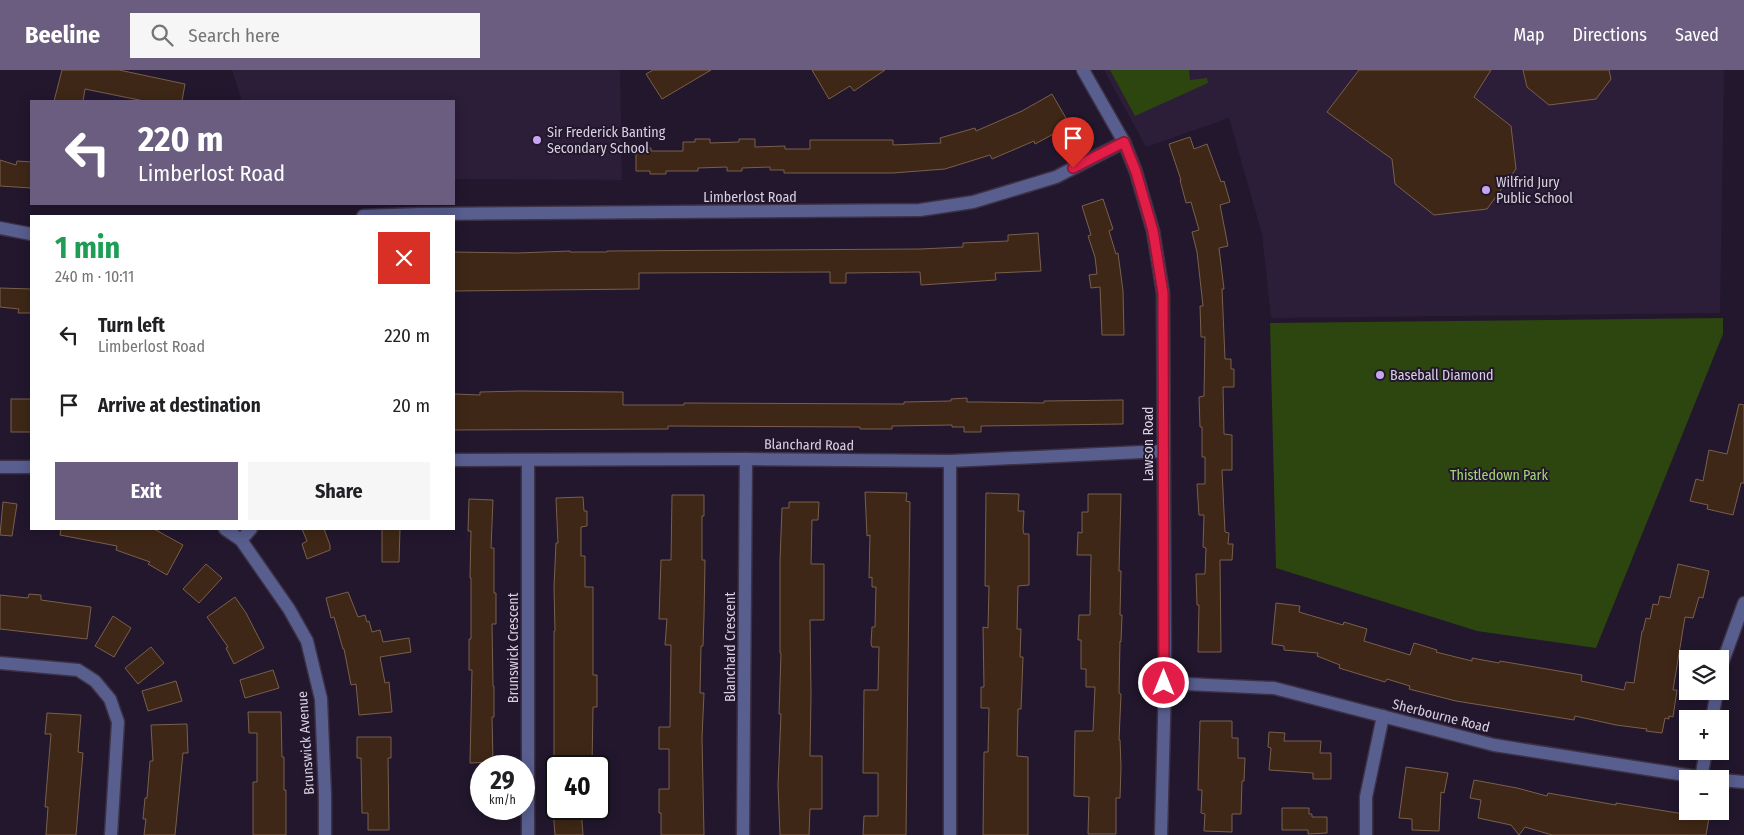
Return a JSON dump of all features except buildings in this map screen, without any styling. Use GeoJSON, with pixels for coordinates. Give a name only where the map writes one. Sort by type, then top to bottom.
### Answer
{"type":"FeatureCollection","features":[{"type":"Feature","properties":{"kind":"street","name":"Lawson Road"},"geometry":{"type":"LineString","coordinates":[[1083,70],[1124,142],[1136,172],[1153,231],[1163,293],[1164,683],[1161,835]]}},
{"type":"Feature","properties":{"kind":"street","name":"Limberlost Road"},"geometry":{"type":"LineString","coordinates":[[396,215],[920,210],[973,202],[1056,177],[1124,142]]}},
{"type":"Feature","properties":{"kind":"street"},"geometry":{"type":"LineString","coordinates":[[0,228],[30,234]]}},
{"type":"Feature","properties":{"kind":"street","name":"Blanchard Road"},"geometry":{"type":"LineString","coordinates":[[455,460],[746,459],[950,461],[1163,451]]}},
{"type":"Feature","properties":{"kind":"street","name":"Blanchard Crescent"},"geometry":{"type":"LineString","coordinates":[[743,835],[746,459]]}},
{"type":"Feature","properties":{"kind":"street","name":"Brunswick Crescent"},"geometry":{"type":"LineString","coordinates":[[528,460],[528,835]]}},
{"type":"Feature","properties":{"kind":"street"},"geometry":{"type":"LineString","coordinates":[[950,461],[950,835]]}},
{"type":"Feature","properties":{"kind":"street"},"geometry":{"type":"LineString","coordinates":[[0,467],[30,467]]}},
{"type":"Feature","properties":{"kind":"street","name":"Brunswick Avenue"},"geometry":{"type":"LineString","coordinates":[[226,530],[241,540],[289,609],[307,641],[321,699],[325,835]]}},
{"type":"Feature","properties":{"kind":"street"},"geometry":{"type":"LineString","coordinates":[[241,540],[250,530]]}},
{"type":"Feature","properties":{"kind":"street"},"geometry":{"type":"LineString","coordinates":[[1727,650],[1744,604]]}},
{"type":"Feature","properties":{"kind":"street"},"geometry":{"type":"LineString","coordinates":[[0,663],[78,670],[95,682],[110,699],[118,722],[111,835]]}},
{"type":"Feature","properties":{"kind":"street","name":"Sherbourne Road"},"geometry":{"type":"LineString","coordinates":[[1164,683],[1274,688],[1494,745],[1679,774]]}},
{"type":"Feature","properties":{"kind":"street"},"geometry":{"type":"LineString","coordinates":[[1366,835],[1366,797],[1383,716]]}},
{"type":"Feature","properties":{"kind":"street"},"geometry":{"type":"LineString","coordinates":[[1729,781],[1744,782]]}},
{"type":"Feature","properties":{"kind":"shaded area","name":"Sir Frederick Banting Secondary School"},"geometry":{"type":"Polygon","coordinates":[[[232,70],[620,70],[622,180],[455,179],[455,100],[242,100],[232,70]]]}},
{"type":"Feature","properties":{"kind":"shaded area","name":"Wilfrid Jury Public School"},"geometry":{"type":"Polygon","coordinates":[[[1104,70],[1724,70],[1720,313],[1271,318],[1262,234],[1229,118],[1146,147],[1104,70]]]}},
{"type":"Feature","properties":{"kind":"green space"},"geometry":{"type":"Polygon","coordinates":[[[1110,70],[1189,70],[1190,80],[1207,78],[1208,83],[1135,116],[1110,70]]]}},
{"type":"Feature","properties":{"kind":"green space","name":"Thistledown Park"},"geometry":{"type":"Polygon","coordinates":[[[1723,318],[1723,334],[1596,648],[1477,631],[1276,568],[1270,323],[1723,318]]]}},
{"type":"Feature","properties":{"kind":"place","name":"Sir Frederick Banting Secondary School"},"geometry":{"type":"Point","coordinates":[537,140]}},
{"type":"Feature","properties":{"kind":"place","name":"Wilfrid Jury Public School"},"geometry":{"type":"Point","coordinates":[1486,190]}},
{"type":"Feature","properties":{"kind":"place","name":"Baseball Diamond"},"geometry":{"type":"Point","coordinates":[1380,375]}},
{"type":"Feature","properties":{"kind":"route"},"geometry":{"type":"LineString","coordinates":[[1073,168],[1124,142],[1136,172],[1153,231],[1163,293],[1164,683]]}}]}
